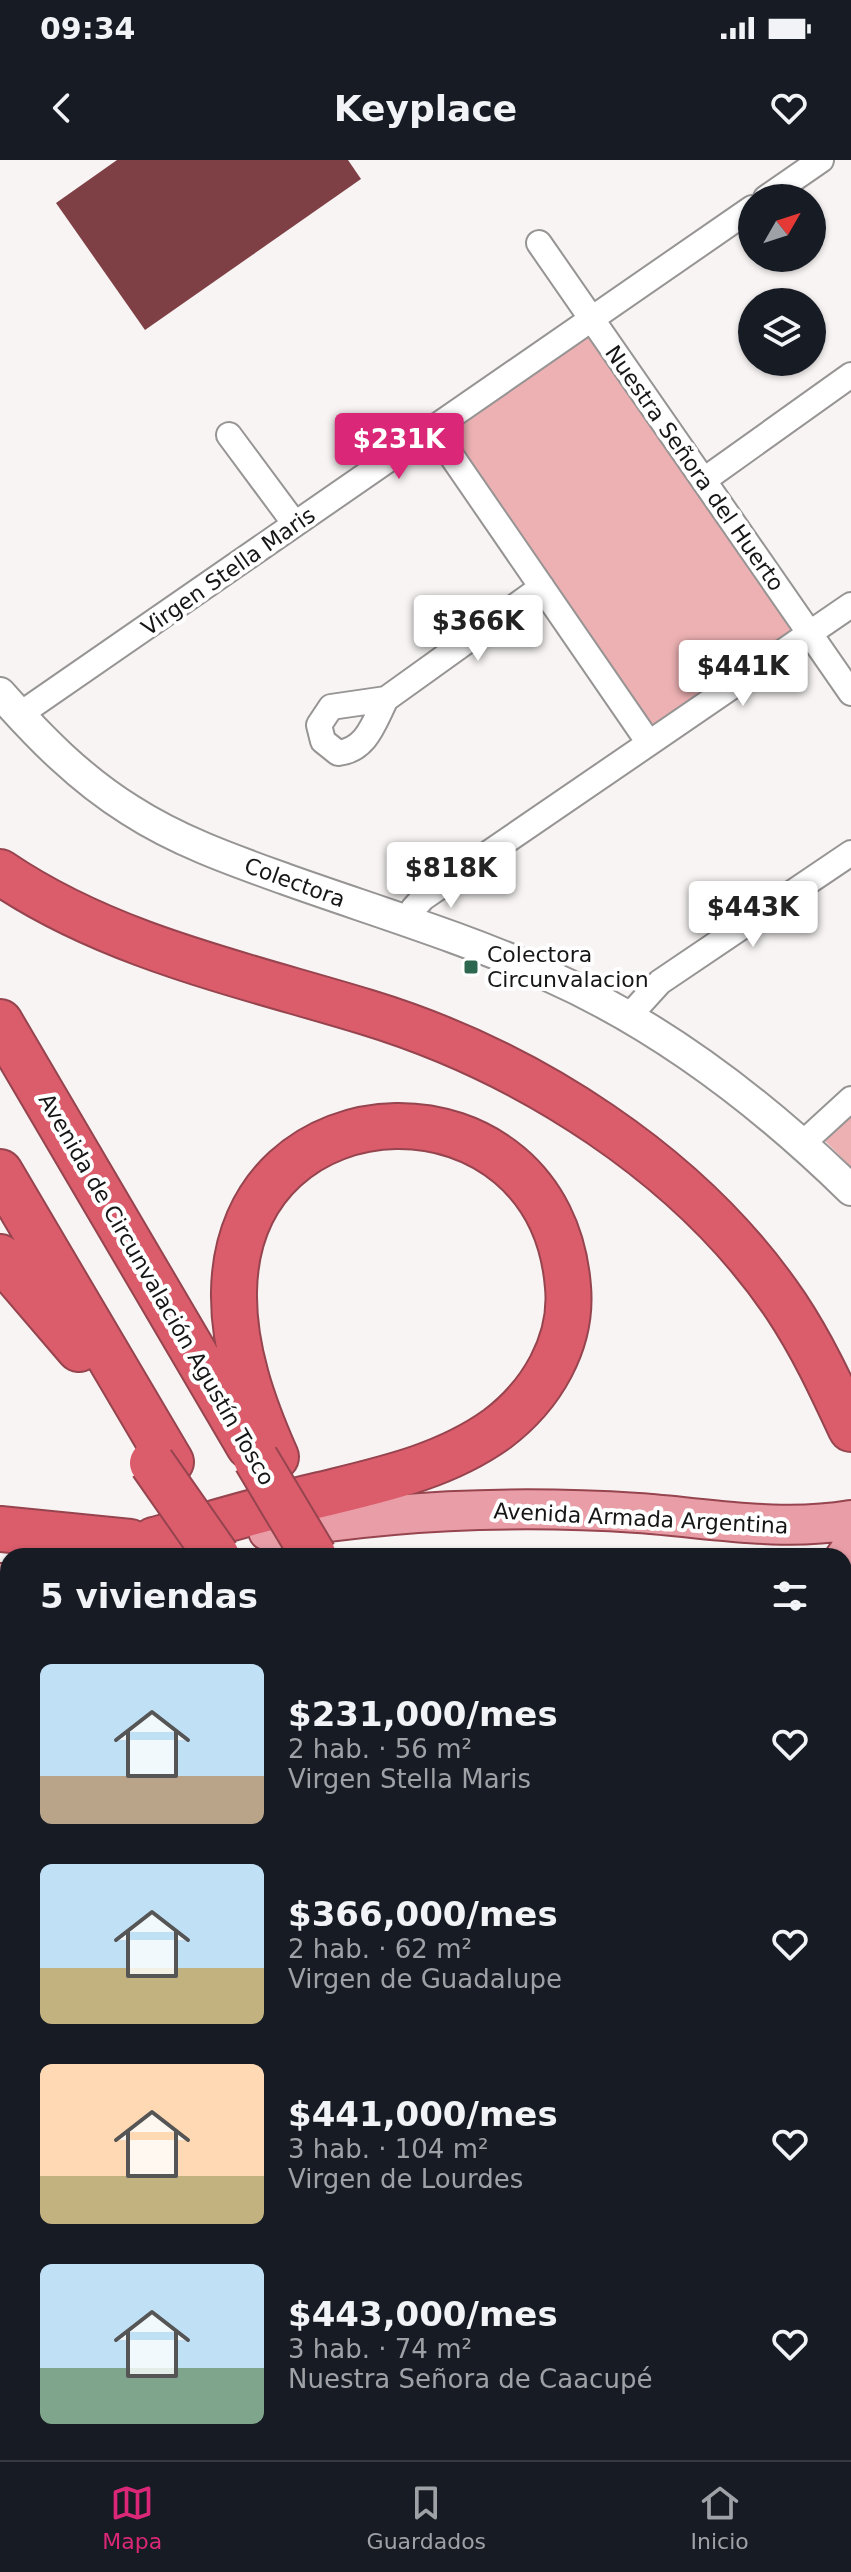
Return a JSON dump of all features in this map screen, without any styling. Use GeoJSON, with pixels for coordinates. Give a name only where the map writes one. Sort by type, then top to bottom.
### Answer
{"type":"FeatureCollection","features":[{"type":"Feature","properties":{"kind":"highway"},"geometry":{"type":"LineString","coordinates":[[0,872],[49,902],[162,950],[425,1033],[543,1091],[599,1126],[689,1195],[756,1265],[806,1337],[851,1429]]}},
{"type":"Feature","properties":{"kind":"highway","name":"Avenida de Circunvalación Agustín Tosco"},"geometry":{"type":"LineString","coordinates":[[0,1022],[266,1458],[310,1548]]}},
{"type":"Feature","properties":{"kind":"highway"},"geometry":{"type":"LineString","coordinates":[[0,1529],[142,1541],[425,1466],[497,1428],[535,1392],[548,1373],[567,1324],[567,1271],[554,1223],[539,1197],[522,1176],[493,1151],[436,1127],[386,1124],[337,1136],[315,1147],[279,1176],[262,1197],[248,1224],[237,1258],[234,1291],[236,1334],[266,1458]]}},
{"type":"Feature","properties":{"kind":"highway"},"geometry":{"type":"LineString","coordinates":[[0,1172],[212,1548]]}},
{"type":"Feature","properties":{"kind":"highway"},"geometry":{"type":"LineString","coordinates":[[0,1257],[77,1346],[221,1548]]}},
{"type":"Feature","properties":{"kind":"main road","name":"Avenida Armada Argentina"},"geometry":{"type":"LineString","coordinates":[[0,1548],[267,1531],[344,1517],[507,1510],[639,1513],[777,1525],[851,1520]]}},
{"type":"Feature","properties":{"kind":"street"},"geometry":{"type":"LineString","coordinates":[[786,184],[821,160]]}},
{"type":"Feature","properties":{"kind":"street","name":"Virgen Stella Maris"},"geometry":{"type":"LineString","coordinates":[[10,704],[295,524],[738,218]]}},
{"type":"Feature","properties":{"kind":"street","name":"Nuestra Señora del Huerto"},"geometry":{"type":"LineString","coordinates":[[539,243],[851,693]]}},
{"type":"Feature","properties":{"kind":"street"},"geometry":{"type":"LineString","coordinates":[[704,480],[851,375]]}},
{"type":"Feature","properties":{"kind":"street"},"geometry":{"type":"LineString","coordinates":[[433,429],[649,743]]}},
{"type":"Feature","properties":{"kind":"street"},"geometry":{"type":"LineString","coordinates":[[229,435],[295,524]]}},
{"type":"Feature","properties":{"kind":"street"},"geometry":{"type":"LineString","coordinates":[[386,699],[542,587]]}},
{"type":"Feature","properties":{"kind":"street"},"geometry":{"type":"LineString","coordinates":[[408,923],[413,909],[423,898],[851,605]]}},
{"type":"Feature","properties":{"kind":"street","name":"Colectora"},"geometry":{"type":"LineString","coordinates":[[10,704],[94,786],[176,836],[545,974],[629,1016],[715,1072],[803,1143],[851,1190]]}},
{"type":"Feature","properties":{"kind":"street"},"geometry":{"type":"LineString","coordinates":[[629,1016],[660,982],[851,853]]}},
{"type":"Feature","properties":{"kind":"street"},"geometry":{"type":"LineString","coordinates":[[803,1143],[851,1099]]}},
{"type":"Feature","properties":{"kind":"shaded area"},"geometry":{"type":"Polygon","coordinates":[[[588,335],[798,631],[649,727],[446,437],[588,335]]]}},
{"type":"Feature","properties":{"kind":"shaded area"},"geometry":{"type":"Polygon","coordinates":[[[851,1115],[851,1167],[823,1139],[851,1115]]]}},
{"type":"Feature","properties":{"kind":"building"},"geometry":{"type":"Polygon","coordinates":[[[117,160],[348,160],[361,179],[145,330],[56,203],[117,160]]]}},
{"type":"Feature","properties":{"kind":"place","name":"Colectora Circunvalacion"},"geometry":{"type":"Point","coordinates":[471,967]}}]}
